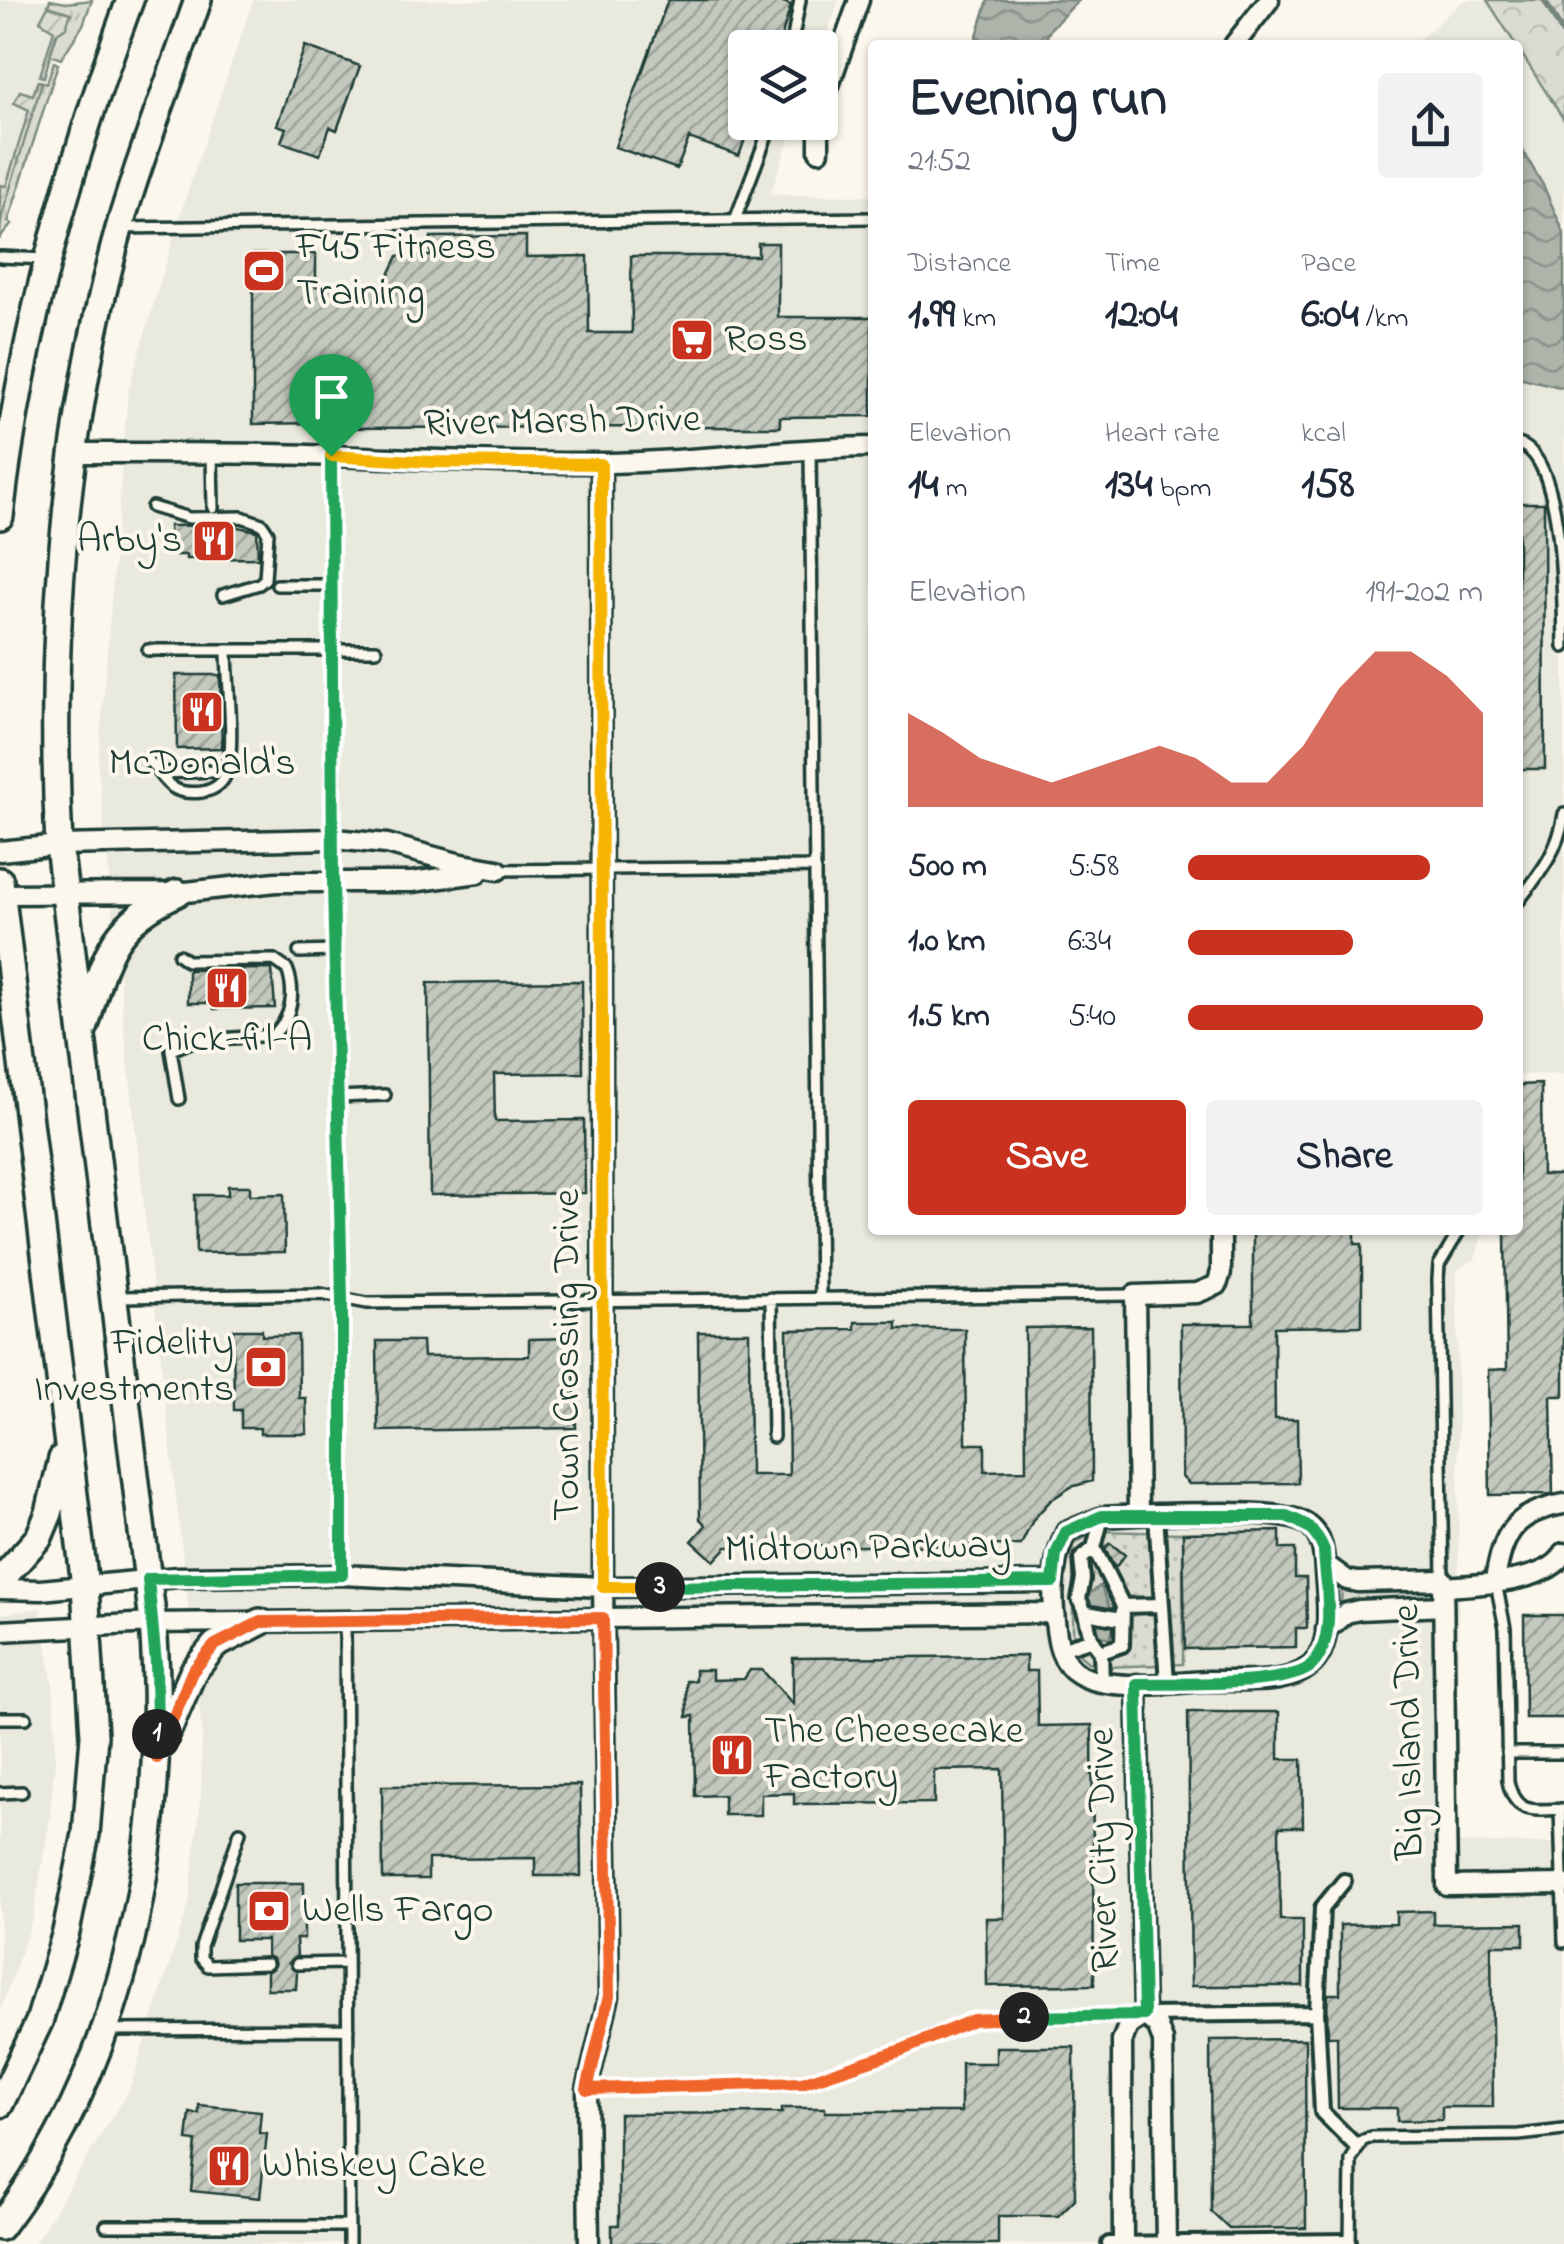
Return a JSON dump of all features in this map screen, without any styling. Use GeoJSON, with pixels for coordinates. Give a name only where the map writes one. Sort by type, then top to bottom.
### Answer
{"type":"FeatureCollection","features":[{"type":"Feature","properties":{"kind":"main road"},"geometry":{"type":"LineString","coordinates":[[0,516],[20,373],[70,170],[130,0]]}},
{"type":"Feature","properties":{"kind":"main road"},"geometry":{"type":"LineString","coordinates":[[0,2228],[54,2140],[106,2030],[142,1890],[150,1840],[157,1758],[153,1624],[59,845],[54,766],[56,599],[83,381],[120,228],[198,0]]}},
{"type":"Feature","properties":{"kind":"main road"},"geometry":{"type":"LineString","coordinates":[[0,890],[84,1586],[94,1736],[90,1802],[78,1884],[39,2022],[0,2104]]}},
{"type":"Feature","properties":{"kind":"main road"},"geometry":{"type":"LineString","coordinates":[[82,1036],[106,956],[125,927],[145,908],[177,893]]}},
{"type":"Feature","properties":{"kind":"main road"},"geometry":{"type":"LineString","coordinates":[[0,1581],[39,1537],[66,1445]]}},
{"type":"Feature","properties":{"kind":"main road"},"geometry":{"type":"LineString","coordinates":[[157,1758],[192,1672],[215,1645],[260,1622]]}},
{"type":"Feature","properties":{"kind":"street"},"geometry":{"type":"LineString","coordinates":[[838,61],[860,0]]}},
{"type":"Feature","properties":{"kind":"street"},"geometry":{"type":"LineString","coordinates":[[1238,40],[1269,0]]}},
{"type":"Feature","properties":{"kind":"street"},"geometry":{"type":"LineString","coordinates":[[820,140],[820,151]]}},
{"type":"Feature","properties":{"kind":"street","name":"River Marsh Drive"},"geometry":{"type":"LineString","coordinates":[[72,453],[601,464],[868,446]]}},
{"type":"Feature","properties":{"kind":"street","name":"Town Crossing Drive"},"geometry":{"type":"LineString","coordinates":[[589,2244],[587,2089],[609,1996],[603,1618],[601,464]]}},
{"type":"Feature","properties":{"kind":"street"},"geometry":{"type":"LineString","coordinates":[[0,851],[59,845],[334,840],[387,844],[498,870]]}},
{"type":"Feature","properties":{"kind":"street"},"geometry":{"type":"LineString","coordinates":[[0,890],[64,896],[177,893],[276,882],[412,882],[498,870]]}},
{"type":"Feature","properties":{"kind":"street"},"geometry":{"type":"LineString","coordinates":[[1167,1683],[1162,1606],[1147,1514],[1135,1295],[1197,1293],[1217,1285],[1221,1235]]}},
{"type":"Feature","properties":{"kind":"street"},"geometry":{"type":"LineString","coordinates":[[1495,1580],[1510,1527],[1542,1508],[1564,1504]]}},
{"type":"Feature","properties":{"kind":"street"},"geometry":{"type":"LineString","coordinates":[[1147,1514],[1286,1516],[1306,1524],[1319,1538],[1324,1564],[1326,1630],[1313,1664],[1294,1676],[1167,1683],[1102,1682],[1079,1674],[1060,1649],[1054,1613],[1056,1554],[1066,1532],[1102,1516],[1147,1514]]}},
{"type":"Feature","properties":{"kind":"street"},"geometry":{"type":"LineString","coordinates":[[1081,1559],[1094,1548],[1102,1516]]}},
{"type":"Feature","properties":{"kind":"street"},"geometry":{"type":"LineString","coordinates":[[1094,1548],[1121,1612],[1122,1645],[1101,1652]]}},
{"type":"Feature","properties":{"kind":"street"},"geometry":{"type":"LineString","coordinates":[[1324,1564],[1347,1580],[1358,1582],[1443,1584],[1510,1580],[1556,1570],[1564,1552]]}},
{"type":"Feature","properties":{"kind":"street"},"geometry":{"type":"LineString","coordinates":[[1056,1554],[1081,1559]]}},
{"type":"Feature","properties":{"kind":"street"},"geometry":{"type":"LineString","coordinates":[[1081,1559],[1083,1580],[1079,1599],[1087,1613],[1090,1640],[1101,1652],[1102,1682]]}},
{"type":"Feature","properties":{"kind":"street","name":"Midtown Parkway"},"geometry":{"type":"LineString","coordinates":[[0,1589],[41,1590],[148,1579],[342,1575],[603,1587],[1053,1582]]}},
{"type":"Feature","properties":{"kind":"street","name":"Big Island Drive"},"geometry":{"type":"LineString","coordinates":[[1443,1584],[1447,1886],[1564,1884]]}},
{"type":"Feature","properties":{"kind":"street"},"geometry":{"type":"LineString","coordinates":[[1087,1613],[1162,1606]]}},
{"type":"Feature","properties":{"kind":"street"},"geometry":{"type":"LineString","coordinates":[[1326,1630],[1346,1613],[1359,1610],[1443,1606]]}},
{"type":"Feature","properties":{"kind":"street","name":"Midtown Parkway"},"geometry":{"type":"LineString","coordinates":[[0,1631],[260,1622],[1054,1613]]}},
{"type":"Feature","properties":{"kind":"street"},"geometry":{"type":"LineString","coordinates":[[1060,1649],[1090,1640]]}},
{"type":"Feature","properties":{"kind":"street","name":"River City Drive"},"geometry":{"type":"LineString","coordinates":[[1137,1684],[1144,2015],[1156,2026],[1163,2041],[1166,2244]]}},
{"type":"Feature","properties":{"kind":"street"},"geometry":{"type":"LineString","coordinates":[[1344,1881],[1322,1908],[1317,2013],[1322,2112],[1356,2146]]}},
{"type":"Feature","properties":{"kind":"street"},"geometry":{"type":"LineString","coordinates":[[1144,2015],[1317,2013]]}},
{"type":"Feature","properties":{"kind":"street","name":"River City Drive"},"geometry":{"type":"LineString","coordinates":[[1123,2244],[1122,2041],[1128,2026],[1144,2015]]}},
{"type":"Feature","properties":{"kind":"street"},"geometry":{"type":"LineString","coordinates":[[1109,2244],[1350,2243]]}},
{"type":"Feature","properties":{"kind":"lane"},"geometry":{"type":"LineString","coordinates":[[794,30],[800,0]]}},
{"type":"Feature","properties":{"kind":"lane"},"geometry":{"type":"LineString","coordinates":[[734,220],[765,140]]}},
{"type":"Feature","properties":{"kind":"lane"},"geometry":{"type":"LineString","coordinates":[[120,228],[868,218]]}},
{"type":"Feature","properties":{"kind":"lane"},"geometry":{"type":"LineString","coordinates":[[0,257],[49,259]]}},
{"type":"Feature","properties":{"kind":"lane"},"geometry":{"type":"LineString","coordinates":[[1523,446],[1536,453],[1550,470],[1559,499],[1564,647]]}},
{"type":"Feature","properties":{"kind":"lane"},"geometry":{"type":"LineString","coordinates":[[810,448],[820,1298]]}},
{"type":"Feature","properties":{"kind":"lane"},"geometry":{"type":"LineString","coordinates":[[212,453],[213,508]]}},
{"type":"Feature","properties":{"kind":"lane"},"geometry":{"type":"LineString","coordinates":[[331,456],[342,1575]]}},
{"type":"Feature","properties":{"kind":"lane"},"geometry":{"type":"LineString","coordinates":[[152,508],[189,518],[242,517],[262,524],[268,533],[265,579],[224,596]]}},
{"type":"Feature","properties":{"kind":"lane"},"geometry":{"type":"LineString","coordinates":[[278,585],[332,585]]}},
{"type":"Feature","properties":{"kind":"lane"},"geometry":{"type":"LineString","coordinates":[[148,650],[376,650]]}},
{"type":"Feature","properties":{"kind":"lane"},"geometry":{"type":"LineString","coordinates":[[147,759],[170,786],[197,793],[219,786],[228,762],[226,650]]}},
{"type":"Feature","properties":{"kind":"lane"},"geometry":{"type":"LineString","coordinates":[[162,773],[216,771],[228,762]]}},
{"type":"Feature","properties":{"kind":"lane"},"geometry":{"type":"LineString","coordinates":[[1523,896],[1560,840],[1564,814]]}},
{"type":"Feature","properties":{"kind":"lane"},"geometry":{"type":"LineString","coordinates":[[498,870],[815,866]]}},
{"type":"Feature","properties":{"kind":"lane"},"geometry":{"type":"LineString","coordinates":[[299,952],[334,951]]}},
{"type":"Feature","properties":{"kind":"lane"},"geometry":{"type":"LineString","coordinates":[[179,956],[187,961],[274,960],[290,976],[291,1003],[283,1026],[273,1035],[192,1040],[171,1050],[179,1099]]}},
{"type":"Feature","properties":{"kind":"lane"},"geometry":{"type":"LineString","coordinates":[[338,1097],[385,1095]]}},
{"type":"Feature","properties":{"kind":"lane"},"geometry":{"type":"LineString","coordinates":[[1443,1584],[1438,1279],[1440,1265],[1457,1235]]}},
{"type":"Feature","properties":{"kind":"lane"},"geometry":{"type":"LineString","coordinates":[[114,1297],[321,1294],[368,1304],[1135,1295]]}},
{"type":"Feature","properties":{"kind":"lane"},"geometry":{"type":"LineString","coordinates":[[771,1298],[773,1437]]}},
{"type":"Feature","properties":{"kind":"lane"},"geometry":{"type":"LineString","coordinates":[[1495,1580],[1505,1628],[1511,1798],[1519,1806],[1562,1809],[1564,1942]]}},
{"type":"Feature","properties":{"kind":"lane"},"geometry":{"type":"LineString","coordinates":[[345,1622],[349,2244]]}},
{"type":"Feature","properties":{"kind":"lane"},"geometry":{"type":"LineString","coordinates":[[0,1718],[26,1718]]}},
{"type":"Feature","properties":{"kind":"lane"},"geometry":{"type":"LineString","coordinates":[[1507,1753],[1564,1753]]}},
{"type":"Feature","properties":{"kind":"lane"},"geometry":{"type":"LineString","coordinates":[[0,1793],[22,1792]]}},
{"type":"Feature","properties":{"kind":"lane"},"geometry":{"type":"LineString","coordinates":[[240,1832],[201,1947],[201,1958],[208,1966],[267,1964]]}},
{"type":"Feature","properties":{"kind":"lane"},"geometry":{"type":"LineString","coordinates":[[297,1964],[347,1963]]}},
{"type":"Feature","properties":{"kind":"lane"},"geometry":{"type":"LineString","coordinates":[[587,2089],[802,2083],[902,2050],[973,2020],[1144,2015]]}},
{"type":"Feature","properties":{"kind":"lane"},"geometry":{"type":"LineString","coordinates":[[106,2030],[348,2029]]}},
{"type":"Feature","properties":{"kind":"lane"},"geometry":{"type":"LineString","coordinates":[[1350,2243],[1350,2160],[1356,2146],[1371,2137],[1520,2135],[1564,2130]]}},
{"type":"Feature","properties":{"kind":"lane"},"geometry":{"type":"LineString","coordinates":[[106,2226],[349,2226]]}},
{"type":"Feature","properties":{"kind":"shaded area"},"geometry":{"type":"Polygon","coordinates":[[[0,0],[83,0],[54,55],[0,241],[0,0]]]}},
{"type":"Feature","properties":{"kind":"shaded area"},"geometry":{"type":"Polygon","coordinates":[[[253,0],[839,0],[828,30],[728,30],[728,140],[789,140],[770,195],[868,196],[868,1235],[1482,1235],[1475,1259],[1457,1270],[1459,1595],[1455,1843],[1564,1843],[1564,2244],[34,2244],[130,2088],[189,1903],[201,1795],[202,1731],[98,765],[128,390],[185,199],[253,0]]]}},
{"type":"Feature","properties":{"kind":"shaded area"},"geometry":{"type":"Polygon","coordinates":[[[1464,0],[1487,0],[1513,40],[1419,40],[1464,0]]]}},
{"type":"Feature","properties":{"kind":"shaded area"},"geometry":{"type":"Polygon","coordinates":[[[1523,56],[1564,120],[1564,1074],[1523,1075],[1523,56]]]}},
{"type":"Feature","properties":{"kind":"shaded area"},"geometry":{"type":"Polygon","coordinates":[[[40,1608],[54,1692],[55,1760],[50,1818],[33,1918],[0,2011],[0,1614],[40,1608]]]}},
{"type":"Feature","properties":{"kind":"green space"},"geometry":{"type":"Polygon","coordinates":[[[50,0],[92,0],[83,25],[61,59],[50,55],[58,31],[71,14],[48,6],[50,0]]]}},
{"type":"Feature","properties":{"kind":"green space"},"geometry":{"type":"Polygon","coordinates":[[[1487,0],[1564,0],[1564,120],[1523,56],[1523,40],[1513,40],[1487,0]]]}},
{"type":"Feature","properties":{"kind":"green space"},"geometry":{"type":"Polygon","coordinates":[[[48,6],[71,13],[66,27],[56,34],[44,77],[40,76],[54,30],[40,21],[48,6]]]}},
{"type":"Feature","properties":{"kind":"green space"},"geometry":{"type":"Polygon","coordinates":[[[54,62],[58,64],[8,222],[12,224],[0,238],[16,160],[42,82],[47,83],[54,62]]]}},
{"type":"Feature","properties":{"kind":"green space"},"geometry":{"type":"Polygon","coordinates":[[[38,81],[42,82],[0,222],[0,185],[6,186],[29,110],[14,103],[20,91],[33,95],[38,81]]]}},
{"type":"Feature","properties":{"kind":"green space"},"geometry":{"type":"Polygon","coordinates":[[[1095,1531],[1183,1533],[1183,1664],[1106,1667],[1088,1662],[1077,1653],[1073,1637],[1073,1545],[1095,1531]]]}},
{"type":"Feature","properties":{"kind":"green space"},"geometry":{"type":"Polygon","coordinates":[[[1342,1585],[1355,1589],[1427,1590],[1428,1599],[1352,1601],[1341,1606],[1342,1585]]]}},
{"type":"Feature","properties":{"kind":"water"},"geometry":{"type":"Polygon","coordinates":[[[988,0],[1079,0],[1051,28],[1045,40],[976,40],[988,0]]]}},
{"type":"Feature","properties":{"kind":"water"},"geometry":{"type":"Polygon","coordinates":[[[1523,151],[1564,233],[1564,388],[1523,378],[1523,151]]]}},
{"type":"Feature","properties":{"kind":"water"},"geometry":{"type":"Polygon","coordinates":[[[1101,1585],[1112,1618],[1110,1638],[1096,1635],[1092,1626],[1088,1595],[1101,1585]]]}},
{"type":"Feature","properties":{"kind":"building"},"geometry":{"type":"Polygon","coordinates":[[[668,0],[778,0],[791,5],[783,30],[728,30],[728,140],[745,140],[739,156],[689,138],[677,169],[615,147],[668,0]]]}},
{"type":"Feature","properties":{"kind":"building"},"geometry":{"type":"Polygon","coordinates":[[[305,46],[360,66],[337,130],[330,127],[320,155],[281,142],[286,128],[277,125],[305,46]]]}},
{"type":"Feature","properties":{"kind":"building"},"geometry":{"type":"Polygon","coordinates":[[[526,236],[526,257],[588,256],[589,333],[632,333],[631,256],[758,256],[758,243],[778,243],[778,317],[868,317],[868,416],[780,417],[780,427],[320,428],[320,423],[253,424],[253,254],[316,254],[316,287],[383,287],[398,256],[431,256],[431,237],[526,236]]]}},
{"type":"Feature","properties":{"kind":"building"},"geometry":{"type":"Polygon","coordinates":[[[1523,503],[1544,503],[1545,769],[1523,769],[1523,503]]]}},
{"type":"Feature","properties":{"kind":"building","name":"Arby's"},"geometry":{"type":"Polygon","coordinates":[[[229,525],[257,531],[258,558],[186,559],[186,555],[170,555],[169,526],[229,525]]]}},
{"type":"Feature","properties":{"kind":"building","name":"McDonald's"},"geometry":{"type":"Polygon","coordinates":[[[176,675],[220,675],[222,748],[177,749],[176,675]]]}},
{"type":"Feature","properties":{"kind":"building","name":"Chick-fil-A"},"geometry":{"type":"Polygon","coordinates":[[[272,969],[275,1008],[214,1009],[214,1003],[188,1003],[188,970],[272,969]]]}},
{"type":"Feature","properties":{"kind":"building"},"geometry":{"type":"Polygon","coordinates":[[[582,981],[583,1073],[494,1074],[495,1121],[584,1120],[585,1193],[430,1195],[428,983],[582,981]]]}},
{"type":"Feature","properties":{"kind":"building"},"geometry":{"type":"Polygon","coordinates":[[[1541,1084],[1542,1175],[1564,1175],[1564,1396],[1551,1396],[1553,1494],[1490,1495],[1488,1370],[1507,1369],[1505,1235],[1523,1235],[1523,1085],[1541,1084]]]}},
{"type":"Feature","properties":{"kind":"building"},"geometry":{"type":"Polygon","coordinates":[[[228,1186],[250,1186],[250,1195],[284,1194],[285,1252],[196,1253],[195,1195],[228,1195],[228,1186]]]}},
{"type":"Feature","properties":{"kind":"building"},"geometry":{"type":"Polygon","coordinates":[[[1253,1235],[1355,1235],[1355,1244],[1362,1244],[1362,1326],[1274,1327],[1275,1419],[1297,1419],[1298,1483],[1189,1484],[1182,1477],[1181,1324],[1253,1324],[1253,1235]]]}},
{"type":"Feature","properties":{"kind":"building"},"geometry":{"type":"Polygon","coordinates":[[[855,1322],[897,1322],[897,1329],[965,1329],[966,1444],[985,1444],[985,1471],[1026,1470],[1025,1328],[1091,1327],[1092,1481],[1071,1487],[1051,1500],[1033,1520],[1021,1545],[727,1547],[714,1561],[692,1541],[706,1525],[700,1519],[698,1332],[749,1332],[750,1475],[789,1475],[787,1330],[855,1329],[855,1322]]]}},
{"type":"Feature","properties":{"kind":"building","name":"Fidelity Investments"},"geometry":{"type":"Polygon","coordinates":[[[233,1330],[262,1330],[262,1336],[298,1335],[299,1398],[306,1398],[307,1434],[260,1434],[260,1428],[241,1428],[241,1410],[234,1410],[233,1330]]]}},
{"type":"Feature","properties":{"kind":"building"},"geometry":{"type":"Polygon","coordinates":[[[574,1338],[576,1428],[378,1431],[377,1341],[422,1341],[423,1357],[529,1356],[529,1339],[574,1338]]]}},
{"type":"Feature","properties":{"kind":"building"},"geometry":{"type":"Polygon","coordinates":[[[1280,1531],[1280,1549],[1295,1549],[1295,1578],[1306,1578],[1307,1628],[1296,1628],[1296,1647],[1185,1649],[1183,1533],[1280,1531]]]}},
{"type":"Feature","properties":{"kind":"building"},"geometry":{"type":"Polygon","coordinates":[[[1110,1543],[1125,1555],[1115,1568],[1105,1548],[1110,1543]]]}},
{"type":"Feature","properties":{"kind":"building"},"geometry":{"type":"Polygon","coordinates":[[[1524,1615],[1564,1615],[1564,1718],[1525,1718],[1524,1615]]]}},
{"type":"Feature","properties":{"kind":"building"},"geometry":{"type":"Polygon","coordinates":[[[1026,1656],[1026,1671],[1037,1671],[1038,1726],[1092,1725],[1094,1985],[987,1986],[986,1918],[1004,1918],[1002,1769],[934,1770],[934,1803],[794,1804],[794,1793],[761,1794],[761,1815],[724,1815],[724,1795],[695,1796],[694,1716],[687,1717],[686,1681],[695,1681],[695,1670],[712,1670],[712,1680],[744,1679],[750,1670],[762,1670],[793,1704],[793,1658],[1026,1656]]]}},
{"type":"Feature","properties":{"kind":"building"},"geometry":{"type":"Polygon","coordinates":[[[1188,1712],[1279,1712],[1279,1759],[1302,1759],[1303,1827],[1279,1827],[1280,1920],[1303,1920],[1303,1986],[1191,1986],[1188,1712]]]}},
{"type":"Feature","properties":{"kind":"building"},"geometry":{"type":"Polygon","coordinates":[[[580,1785],[581,1876],[535,1876],[535,1858],[428,1859],[428,1879],[383,1879],[382,1786],[580,1785]]]}},
{"type":"Feature","properties":{"kind":"building","name":"Wells Fargo"},"geometry":{"type":"Polygon","coordinates":[[[235,1883],[304,1883],[304,1939],[296,1939],[297,1956],[289,1963],[297,1972],[296,1989],[267,1989],[267,1972],[275,1965],[267,1956],[267,1940],[235,1940],[235,1883]]]}},
{"type":"Feature","properties":{"kind":"building"},"geometry":{"type":"Polygon","coordinates":[[[1433,1911],[1433,1924],[1524,1923],[1524,1945],[1491,1945],[1493,2107],[1442,2107],[1442,2120],[1397,2121],[1397,2108],[1338,2108],[1337,2036],[1328,2036],[1327,2013],[1328,1994],[1340,1994],[1340,1925],[1396,1924],[1396,1912],[1433,1911]]]}},
{"type":"Feature","properties":{"kind":"building"},"geometry":{"type":"Polygon","coordinates":[[[1305,2039],[1306,2228],[1229,2229],[1211,2212],[1210,2040],[1305,2039]]]}},
{"type":"Feature","properties":{"kind":"building"},"geometry":{"type":"Polygon","coordinates":[[[996,2047],[1074,2047],[1075,2199],[1058,2216],[998,2216],[998,2244],[612,2244],[612,2225],[619,2225],[619,2114],[782,2113],[782,2108],[825,2108],[825,2112],[961,2112],[961,2063],[996,2063],[996,2047]]]}},
{"type":"Feature","properties":{"kind":"building","name":"Whiskey Cake"},"geometry":{"type":"Polygon","coordinates":[[[199,2105],[261,2111],[259,2133],[267,2134],[260,2198],[191,2191],[196,2141],[187,2140],[190,2113],[199,2114],[199,2105]]]}},
{"type":"Feature","properties":{"kind":"waterway"},"geometry":{"type":"LineString","coordinates":[[1544,0],[1564,35]]}},
{"type":"Feature","properties":{"kind":"place","name":"F45 Fitness Training"},"geometry":{"type":"Point","coordinates":[264,271]}},
{"type":"Feature","properties":{"kind":"place","name":"Ross"},"geometry":{"type":"Point","coordinates":[692,340]}},
{"type":"Feature","properties":{"kind":"place","name":"Arby's"},"geometry":{"type":"Point","coordinates":[214,541]}},
{"type":"Feature","properties":{"kind":"place","name":"McDonald's"},"geometry":{"type":"Point","coordinates":[202,712]}},
{"type":"Feature","properties":{"kind":"place","name":"Chick-fil-A"},"geometry":{"type":"Point","coordinates":[227,988]}},
{"type":"Feature","properties":{"kind":"place","name":"Fidelity Investments"},"geometry":{"type":"Point","coordinates":[266,1367]}},
{"type":"Feature","properties":{"kind":"place","name":"The Cheesecake Factory"},"geometry":{"type":"Point","coordinates":[732,1755]}},
{"type":"Feature","properties":{"kind":"place","name":"Wells Fargo"},"geometry":{"type":"Point","coordinates":[269,1911]}},
{"type":"Feature","properties":{"kind":"place","name":"Whiskey Cake"},"geometry":{"type":"Point","coordinates":[229,2166]}},
{"type":"Feature","properties":{"kind":"route"},"geometry":{"type":"LineString","coordinates":[[331,456],[601,464],[603,1587],[1053,1582],[1056,1554],[1066,1532],[1102,1516],[1286,1516],[1306,1524],[1319,1538],[1324,1550],[1328,1603],[1326,1630],[1313,1664],[1294,1676],[1269,1680],[1137,1684],[1144,2015],[988,2017],[802,2083],[587,2089],[609,1996],[603,1618],[260,1622],[215,1645],[192,1672],[157,1758],[156,1663],[148,1579],[342,1575],[344,1471],[333,882],[331,456]]}}]}
